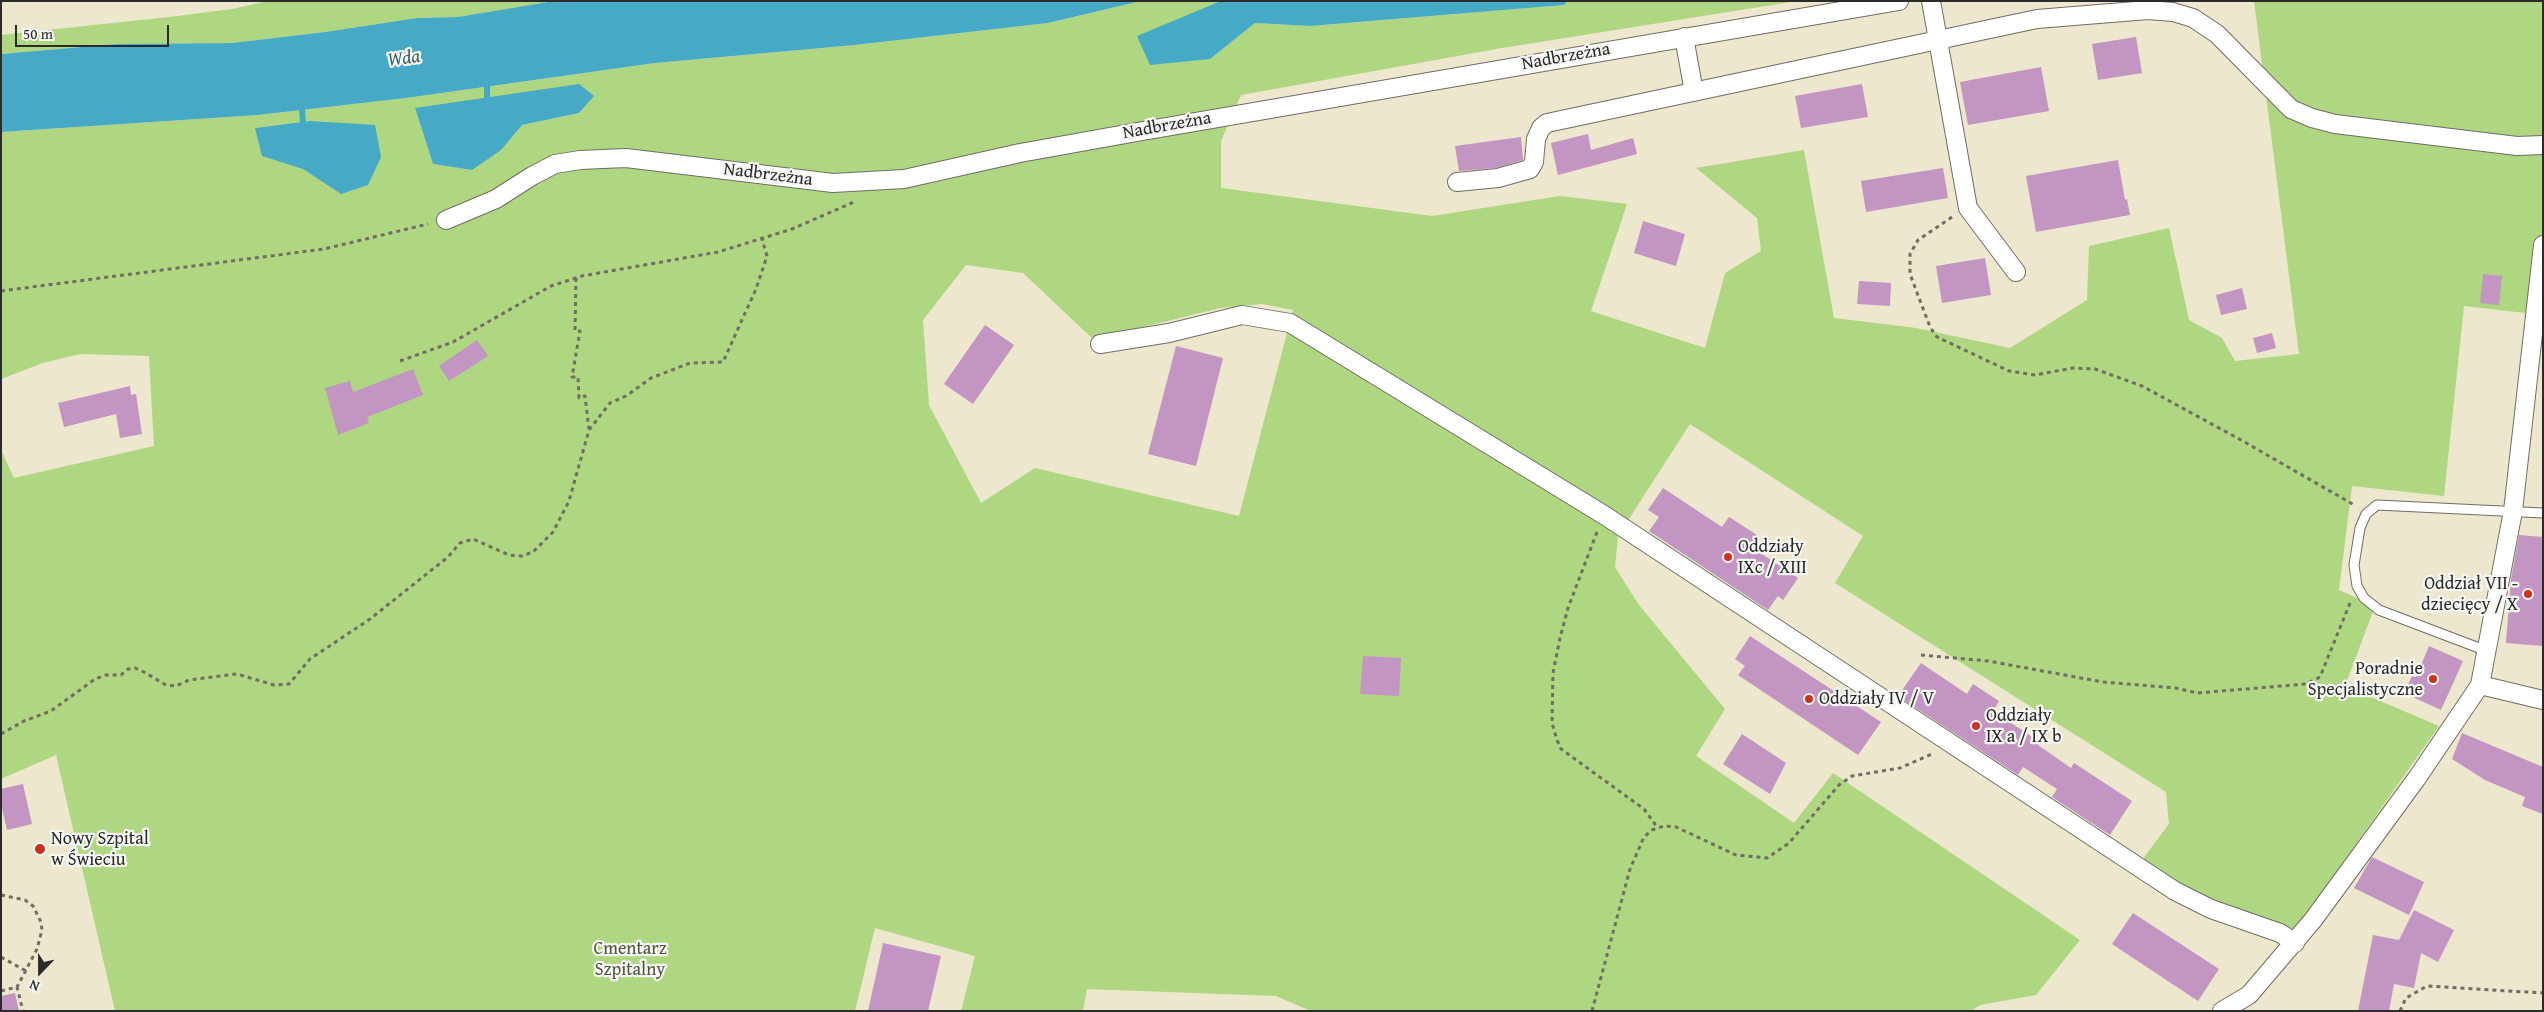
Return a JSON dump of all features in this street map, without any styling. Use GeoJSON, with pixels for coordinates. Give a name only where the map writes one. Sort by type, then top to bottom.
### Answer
{"type":"FeatureCollection","features":[{"type":"Feature","properties":{"kind":"street","name":"Nadbrzeżna"},"geometry":{"type":"LineString","coordinates":[[446,220],[496,199],[555,164],[580,160],[626,158],[833,183],[904,179],[1020,153],[1137,132],[1899,1]]}},
{"type":"Feature","properties":{"kind":"street"},"geometry":{"type":"LineString","coordinates":[[1932,1],[1968,208],[2016,272]]}},
{"type":"Feature","properties":{"kind":"street"},"geometry":{"type":"LineString","coordinates":[[1457,182],[1498,178],[1530,169],[1534,162],[1536,138],[1541,128],[1547,124],[2036,19],[2148,10],[2173,12],[2193,18],[2217,34],[2291,109],[2312,118],[2335,124],[2471,141],[2517,146],[2543,145]]}},
{"type":"Feature","properties":{"kind":"street"},"geometry":{"type":"LineString","coordinates":[[1684,37],[1694,92]]}},
{"type":"Feature","properties":{"kind":"street"},"geometry":{"type":"LineString","coordinates":[[2222,1011],[2249,995],[2295,943],[2417,778],[2480,685],[2513,511],[2543,245]]}},
{"type":"Feature","properties":{"kind":"street"},"geometry":{"type":"LineString","coordinates":[[1100,344],[1169,334],[1242,315],[1290,323],[1604,515],[2175,891],[2211,909],[2280,933],[2295,943]]}},
{"type":"Feature","properties":{"kind":"street"},"geometry":{"type":"LineString","coordinates":[[2480,685],[2543,700]]}},
{"type":"Feature","properties":{"kind":"lane"},"geometry":{"type":"LineString","coordinates":[[2486,651],[2380,610],[2364,598],[2357,586],[2354,565],[2360,528],[2366,514],[2377,504],[2543,513]]}},
{"type":"Feature","properties":{"kind":"path"},"geometry":{"type":"LineString","coordinates":[[400,361],[453,342],[543,290],[576,278],[718,252],[762,239],[859,199]]}},
{"type":"Feature","properties":{"kind":"path"},"geometry":{"type":"LineString","coordinates":[[1968,208],[1918,240],[1910,254],[1910,274],[1930,327],[1937,337],[2009,371],[2035,375],[2073,368],[2096,369],[2142,386],[2350,501],[2366,514]]}},
{"type":"Feature","properties":{"kind":"path"},"geometry":{"type":"LineString","coordinates":[[1,291],[324,249],[446,220]]}},
{"type":"Feature","properties":{"kind":"path"},"geometry":{"type":"LineString","coordinates":[[1,734],[24,721],[51,711],[95,679],[106,675],[121,675],[128,669],[135,668],[144,672],[166,686],[176,686],[189,680],[237,674],[274,685],[290,684],[310,659],[344,638],[448,557],[460,543],[473,538],[509,555],[522,556],[538,547],[553,532],[569,501],[589,430],[610,402],[620,400],[651,378],[690,363],[723,362],[756,289],[767,256],[762,239]]}},
{"type":"Feature","properties":{"kind":"path"},"geometry":{"type":"LineString","coordinates":[[576,278],[575,331],[580,331],[572,376],[578,377],[580,398],[585,396],[589,430]]}},
{"type":"Feature","properties":{"kind":"path"},"geometry":{"type":"LineString","coordinates":[[1604,515],[1568,608],[1560,638],[1552,682],[1552,723],[1562,749],[1644,809],[1657,827]]}},
{"type":"Feature","properties":{"kind":"path"},"geometry":{"type":"LineString","coordinates":[[1921,655],[1988,661],[2103,682],[2176,688],[2197,693],[2306,684],[2320,677],[2357,586]]}},
{"type":"Feature","properties":{"kind":"path"},"geometry":{"type":"LineString","coordinates":[[1592,1011],[1637,851],[1644,837],[1657,827],[1676,827],[1736,855],[1766,858],[1790,843],[1838,786],[1852,776],[1900,768],[1951,744]]}},
{"type":"Feature","properties":{"kind":"path"},"geometry":{"type":"LineString","coordinates":[[1,895],[25,900],[33,906],[41,922],[40,940],[17,987],[23,1011]]}},
{"type":"Feature","properties":{"kind":"path"},"geometry":{"type":"LineString","coordinates":[[1,957],[26,971]]}},
{"type":"Feature","properties":{"kind":"path"},"geometry":{"type":"LineString","coordinates":[[2400,1011],[2406,998],[2427,986],[2543,993]]}},
{"type":"Feature","properties":{"kind":"path"},"geometry":{"type":"LineString","coordinates":[[1,990],[17,987]]}},
{"type":"Feature","properties":{"kind":"green space"},"geometry":{"type":"Polygon","coordinates":[[[268,1],[554,1],[458,17],[417,18],[325,32],[232,43],[117,44],[1,54],[1,35],[232,9],[268,1]]]}},
{"type":"Feature","properties":{"kind":"green space","name":"Cmentarz Szpitalny"},"geometry":{"type":"Polygon","coordinates":[[[1141,1],[1221,1],[1210,59],[1255,23],[1310,26],[1564,5],[1568,1],[1797,1],[1502,48],[1241,95],[1221,141],[1221,188],[1432,216],[1560,196],[1627,204],[1591,311],[1705,348],[1725,273],[1761,251],[1757,218],[1696,168],[1804,150],[1834,318],[1916,328],[2010,348],[2087,300],[2089,246],[2169,228],[2189,320],[2222,338],[2235,361],[2299,354],[2254,1],[2543,1],[2543,315],[2464,306],[2444,496],[2352,486],[2339,590],[2375,606],[2345,686],[2439,726],[2313,905],[2293,929],[2219,905],[2180,886],[2142,860],[2169,824],[2166,792],[1835,583],[1863,536],[1690,424],[1618,536],[1615,567],[1639,605],[1725,709],[1696,756],[1794,823],[1833,773],[2080,940],[2036,995],[1980,1005],[1971,1011],[1311,1011],[1276,996],[1087,989],[1083,1011],[961,1011],[975,956],[875,928],[855,1011],[115,1011],[56,755],[1,779],[1,450],[14,478],[154,446],[149,356],[80,354],[43,363],[1,379],[1,132],[258,115],[406,98],[655,63],[855,45],[1048,23],[1141,1]],[[415,108],[433,164],[472,170],[522,125],[579,113],[415,108]],[[310,121],[255,128],[303,169],[341,193],[310,121]],[[966,265],[923,320],[929,405],[981,503],[1035,468],[1239,516],[1293,310],[1262,304],[1221,308],[1093,339],[1023,273],[966,265]]]}},
{"type":"Feature","properties":{"kind":"water","name":"Wda"},"geometry":{"type":"Polygon","coordinates":[[[554,1],[1141,1],[1048,23],[855,45],[655,63],[406,98],[258,115],[1,132],[1,54],[117,44],[232,43],[325,32],[417,18],[458,17],[554,1]]]}},
{"type":"Feature","properties":{"kind":"water"},"geometry":{"type":"Polygon","coordinates":[[[1221,1],[1568,1],[1564,5],[1310,26],[1255,23],[1210,59],[1150,65],[1137,36],[1221,1]]]}},
{"type":"Feature","properties":{"kind":"water"},"geometry":{"type":"Polygon","coordinates":[[[579,84],[594,96],[579,113],[522,125],[501,150],[472,170],[433,164],[415,108],[579,84]]]}},
{"type":"Feature","properties":{"kind":"water"},"geometry":{"type":"Polygon","coordinates":[[[310,121],[375,125],[381,157],[368,185],[341,194],[303,169],[262,156],[255,128],[310,121]]]}},
{"type":"Feature","properties":{"kind":"building"},"geometry":{"type":"Polygon","coordinates":[[[2136,37],[2142,73],[2098,80],[2092,44],[2136,37]]]}},
{"type":"Feature","properties":{"kind":"building"},"geometry":{"type":"Polygon","coordinates":[[[2041,67],[2049,111],[1968,125],[1960,82],[2041,67]]]}},
{"type":"Feature","properties":{"kind":"building"},"geometry":{"type":"Polygon","coordinates":[[[1862,84],[1868,117],[1801,128],[1795,96],[1862,84]]]}},
{"type":"Feature","properties":{"kind":"building"},"geometry":{"type":"Polygon","coordinates":[[[1588,134],[1591,150],[1633,138],[1637,154],[1558,175],[1551,143],[1588,134]]]}},
{"type":"Feature","properties":{"kind":"building"},"geometry":{"type":"Polygon","coordinates":[[[1521,137],[1523,160],[1496,168],[1459,171],[1455,146],[1521,137]]]}},
{"type":"Feature","properties":{"kind":"building"},"geometry":{"type":"Polygon","coordinates":[[[2118,160],[2125,200],[2127,199],[2130,215],[2036,232],[2026,176],[2118,160]]]}},
{"type":"Feature","properties":{"kind":"building"},"geometry":{"type":"Polygon","coordinates":[[[1943,168],[1948,198],[1866,212],[1861,181],[1943,168]]]}},
{"type":"Feature","properties":{"kind":"building"},"geometry":{"type":"Polygon","coordinates":[[[1643,221],[1685,234],[1676,266],[1634,253],[1643,221]]]}},
{"type":"Feature","properties":{"kind":"building"},"geometry":{"type":"Polygon","coordinates":[[[1985,258],[1991,295],[1942,303],[1936,266],[1985,258]]]}},
{"type":"Feature","properties":{"kind":"building"},"geometry":{"type":"Polygon","coordinates":[[[2483,274],[2502,276],[2499,305],[2480,303],[2483,274]]]}},
{"type":"Feature","properties":{"kind":"building"},"geometry":{"type":"Polygon","coordinates":[[[1859,281],[1891,283],[1890,306],[1857,304],[1859,281]]]}},
{"type":"Feature","properties":{"kind":"building"},"geometry":{"type":"Polygon","coordinates":[[[2242,288],[2247,309],[2221,315],[2216,295],[2242,288]]]}},
{"type":"Feature","properties":{"kind":"building"},"geometry":{"type":"Polygon","coordinates":[[[985,325],[1014,345],[973,404],[944,384],[985,325]]]}},
{"type":"Feature","properties":{"kind":"building"},"geometry":{"type":"Polygon","coordinates":[[[2272,333],[2276,348],[2257,353],[2253,338],[2272,333]]]}},
{"type":"Feature","properties":{"kind":"building"},"geometry":{"type":"Polygon","coordinates":[[[477,340],[488,356],[449,381],[439,366],[477,340]]]}},
{"type":"Feature","properties":{"kind":"building"},"geometry":{"type":"Polygon","coordinates":[[[1176,346],[1223,358],[1196,466],[1148,454],[1176,346]]]}},
{"type":"Feature","properties":{"kind":"building"},"geometry":{"type":"Polygon","coordinates":[[[413,369],[423,395],[367,417],[369,423],[338,435],[325,388],[350,381],[353,392],[413,369]]]}},
{"type":"Feature","properties":{"kind":"building"},"geometry":{"type":"Polygon","coordinates":[[[130,386],[131,395],[136,394],[142,434],[120,438],[116,414],[64,427],[58,403],[130,386]]]}},
{"type":"Feature","properties":{"kind":"building","name":"Oddziały IXc / XIII"},"geometry":{"type":"Polygon","coordinates":[[[1663,488],[1722,527],[1729,517],[1757,535],[1750,546],[1798,578],[1783,600],[1778,596],[1768,610],[1649,531],[1659,517],[1648,510],[1663,488]]]}},
{"type":"Feature","properties":{"kind":"building","name":"Oddział VII - dziecięcy / X"},"geometry":{"type":"Polygon","coordinates":[[[2519,535],[2543,537],[2543,646],[2506,643],[2511,579],[2519,535]]]}},
{"type":"Feature","properties":{"kind":"building","name":"Oddziały IV / V"},"geometry":{"type":"Polygon","coordinates":[[[1750,636],[1881,722],[1858,755],[1738,675],[1745,666],[1735,659],[1750,636]]]}},
{"type":"Feature","properties":{"kind":"building","name":"Poradnie Specjalistyczne"},"geometry":{"type":"Polygon","coordinates":[[[2429,646],[2463,661],[2441,710],[2404,693],[2412,676],[2416,677],[2429,646]]]}},
{"type":"Feature","properties":{"kind":"building"},"geometry":{"type":"Polygon","coordinates":[[[1363,656],[1401,658],[1399,696],[1360,694],[1363,656]]]}},
{"type":"Feature","properties":{"kind":"building","name":"Oddziały IX a / IX b"},"geometry":{"type":"Polygon","coordinates":[[[1921,663],[1967,694],[1973,684],[1999,701],[1993,711],[2040,742],[2038,745],[2071,768],[2074,763],[2132,801],[2110,835],[2052,797],[2057,789],[2023,767],[2018,775],[1898,696],[1921,663]]]}},
{"type":"Feature","properties":{"kind":"building"},"geometry":{"type":"Polygon","coordinates":[[[2462,733],[2543,767],[2543,814],[2522,806],[2525,797],[2485,780],[2452,759],[2462,733]]]}},
{"type":"Feature","properties":{"kind":"building"},"geometry":{"type":"Polygon","coordinates":[[[1742,734],[1786,763],[1770,794],[1723,764],[1742,734]]]}},
{"type":"Feature","properties":{"kind":"building"},"geometry":{"type":"Polygon","coordinates":[[[23,784],[32,824],[7,830],[1,804],[1,789],[23,784]]]}},
{"type":"Feature","properties":{"kind":"building"},"geometry":{"type":"Polygon","coordinates":[[[2372,857],[2424,882],[2409,915],[2354,888],[2372,857]]]}},
{"type":"Feature","properties":{"kind":"building"},"geometry":{"type":"Polygon","coordinates":[[[2414,910],[2454,930],[2438,962],[2421,953],[2414,988],[2394,984],[2389,1011],[2358,1011],[2373,935],[2399,940],[2414,910]]]}},
{"type":"Feature","properties":{"kind":"building"},"geometry":{"type":"Polygon","coordinates":[[[2133,913],[2219,969],[2198,1001],[2112,944],[2133,913]]]}},
{"type":"Feature","properties":{"kind":"building"},"geometry":{"type":"Polygon","coordinates":[[[883,943],[941,956],[928,1011],[868,1011],[883,943]]]}},
{"type":"Feature","properties":{"kind":"building"},"geometry":{"type":"Polygon","coordinates":[[[15,993],[19,1011],[1,1011],[1,996],[15,993]]]}},
{"type":"Feature","properties":{"kind":"waterway"},"geometry":{"type":"LineString","coordinates":[[487,86],[487,98]]}},
{"type":"Feature","properties":{"kind":"waterway"},"geometry":{"type":"LineString","coordinates":[[302,110],[303,122]]}},
{"type":"Feature","properties":{"kind":"place","name":"Oddziały IXc / XIII"},"geometry":{"type":"Point","coordinates":[1728,557]}},
{"type":"Feature","properties":{"kind":"place","name":"Oddział VII - dziecięcy / X"},"geometry":{"type":"Point","coordinates":[2528,594]}},
{"type":"Feature","properties":{"kind":"place","name":"Poradnie Specjalistyczne"},"geometry":{"type":"Point","coordinates":[2433,679]}},
{"type":"Feature","properties":{"kind":"place","name":"Oddziały IV / V"},"geometry":{"type":"Point","coordinates":[1809,699]}},
{"type":"Feature","properties":{"kind":"place","name":"Oddziały IX a / IX b"},"geometry":{"type":"Point","coordinates":[1976,726]}},
{"type":"Feature","properties":{"kind":"place","name":"Nowy Szpital w Świeciu"},"geometry":{"type":"Point","coordinates":[40,849]}}]}
